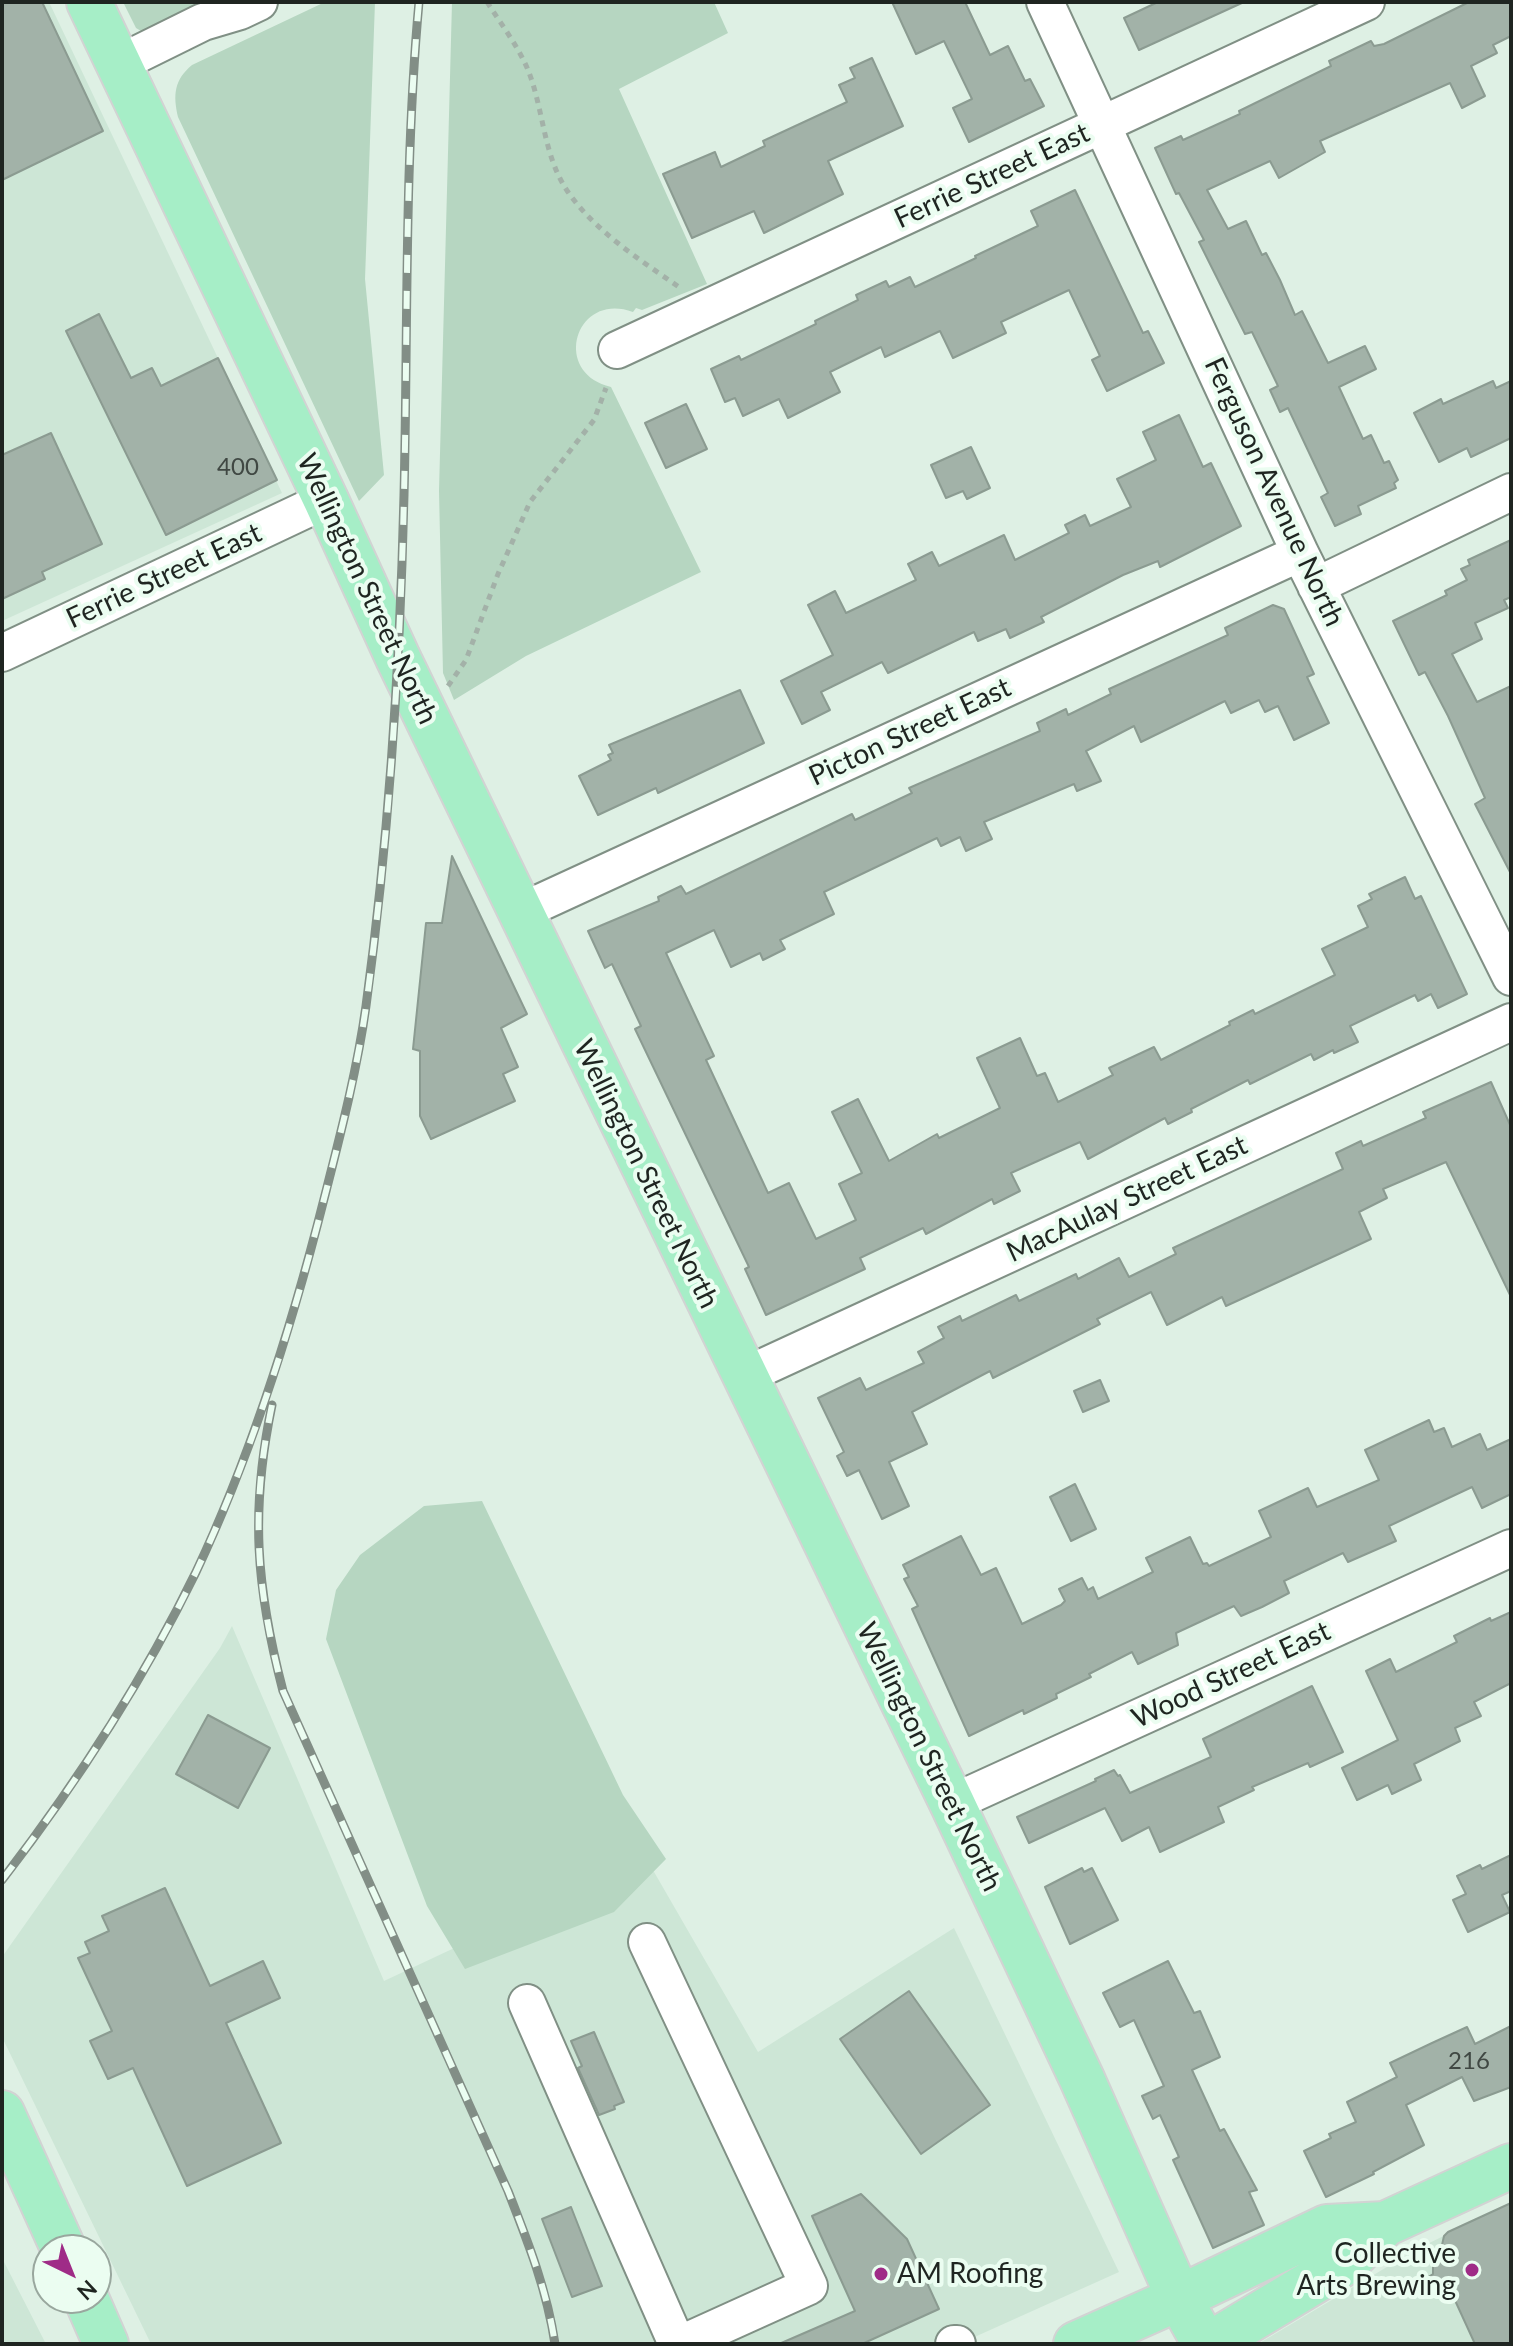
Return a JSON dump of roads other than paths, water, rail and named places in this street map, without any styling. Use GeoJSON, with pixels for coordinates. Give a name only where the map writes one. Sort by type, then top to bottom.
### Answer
{"type":"FeatureCollection","features":[{"type":"Feature","properties":{"kind":"main road","name":"Wellington Street North"},"geometry":{"type":"LineString","coordinates":[[89,2],[398,658],[952,1803],[1082,2079],[1179,2298],[1208,2344]]}},
{"type":"Feature","properties":{"kind":"main road"},"geometry":{"type":"LineString","coordinates":[[2,2113],[57,2234]]}},
{"type":"Feature","properties":{"kind":"main road"},"geometry":{"type":"LineString","coordinates":[[1208,2344],[1348,2261],[1385,2224],[1511,2166]]}},
{"type":"Feature","properties":{"kind":"main road"},"geometry":{"type":"LineString","coordinates":[[1076,2344],[1327,2227],[1385,2224]]}},
{"type":"Feature","properties":{"kind":"main road"},"geometry":{"type":"LineString","coordinates":[[93,2314],[106,2344]]}},
{"type":"Feature","properties":{"kind":"street"},"geometry":{"type":"LineString","coordinates":[[118,64],[203,22],[259,2]]}},
{"type":"Feature","properties":{"kind":"street","name":"Ferguson Avenue North"},"geometry":{"type":"LineString","coordinates":[[1045,2],[1300,553],[1511,977]]}},
{"type":"Feature","properties":{"kind":"street","name":"Ferrie Street East"},"geometry":{"type":"LineString","coordinates":[[617,350],[1366,2]]}},
{"type":"Feature","properties":{"kind":"street"},"geometry":{"type":"LineString","coordinates":[[1316,586],[1511,492]]}},
{"type":"Feature","properties":{"kind":"street","name":"Ferrie Street East"},"geometry":{"type":"LineString","coordinates":[[2,653],[326,500]]}},
{"type":"Feature","properties":{"kind":"street","name":"Picton Street East"},"geometry":{"type":"LineString","coordinates":[[520,912],[1300,553]]}},
{"type":"Feature","properties":{"kind":"street","name":"MacAulay Street East"},"geometry":{"type":"LineString","coordinates":[[744,1376],[1511,1022]]}},
{"type":"Feature","properties":{"kind":"street","name":"Wood Street East"},"geometry":{"type":"LineString","coordinates":[[952,1803],[1511,1548]]}},
{"type":"Feature","properties":{"kind":"street"},"geometry":{"type":"LineString","coordinates":[[527,2003],[679,2344],[809,2286],[647,1942]]}},
{"type":"Feature","properties":{"kind":"railway"},"geometry":{"type":"LineString","coordinates":[[2,1880],[56,1807],[131,1692],[196,1572],[253,1435],[284,1341],[312,1247],[348,1103],[374,942],[396,687],[404,495],[409,187],[419,2]]}},
{"type":"Feature","properties":{"kind":"railway"},"geometry":{"type":"LineString","coordinates":[[272,1405],[261,1480],[259,1549],[267,1617],[283,1691],[508,2191],[542,2285],[555,2344]]}},
{"type":"Feature","properties":{"kind":"place","name":"Collective Arts Brewing"},"geometry":{"type":"Point","coordinates":[1472,2270]}},
{"type":"Feature","properties":{"kind":"place","name":"AM Roofing"},"geometry":{"type":"Point","coordinates":[881,2274]}}]}
